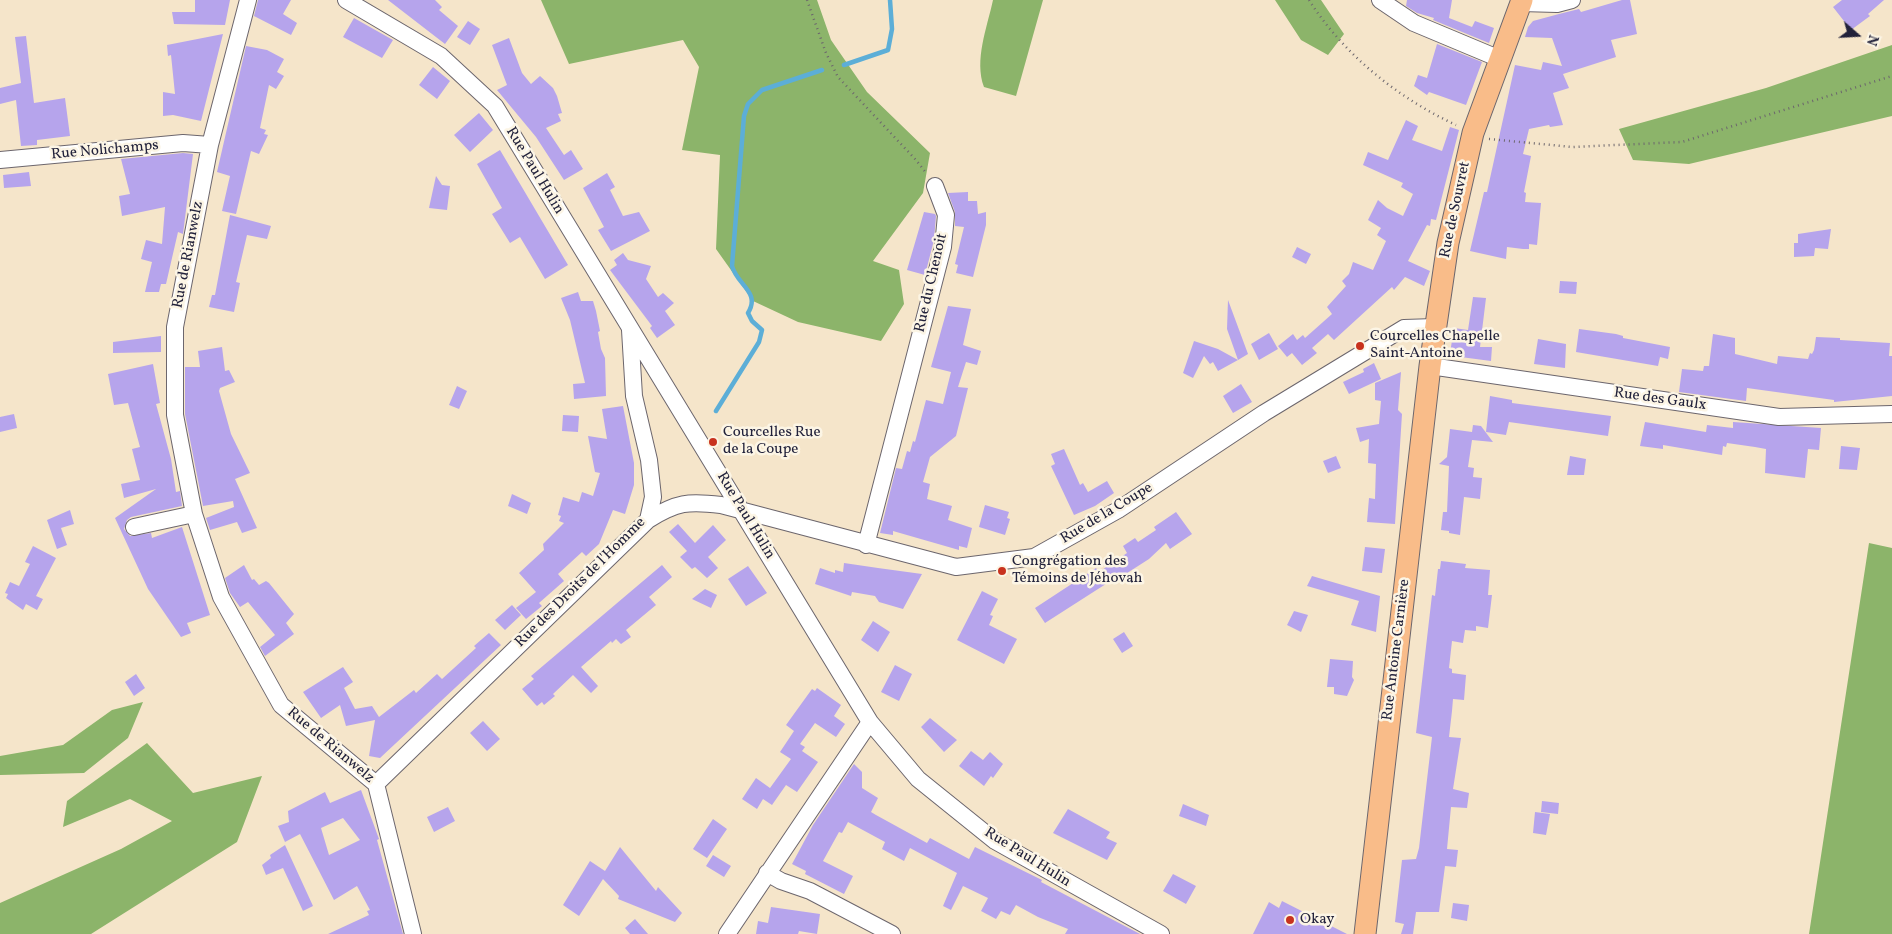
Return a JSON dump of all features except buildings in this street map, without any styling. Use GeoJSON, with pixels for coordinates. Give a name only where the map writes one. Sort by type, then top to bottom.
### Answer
{"type":"FeatureCollection","features":[{"type":"Feature","properties":{"kind":"main road","name":"Rue de Souvret"},"geometry":{"type":"LineString","coordinates":[[1430,366],[1448,243],[1473,133],[1521,2]]}},
{"type":"Feature","properties":{"kind":"main road","name":"Rue Antoine Carnière"},"geometry":{"type":"LineString","coordinates":[[1365,934],[1430,366]]}},
{"type":"Feature","properties":{"kind":"street","name":"Rue de Rianwelz"},"geometry":{"type":"LineString","coordinates":[[248,0],[210,145],[175,327],[176,415],[194,514],[222,597],[281,705],[376,784],[413,934]]}},
{"type":"Feature","properties":{"kind":"street","name":"Rue Paul Hulin"},"geometry":{"type":"LineString","coordinates":[[346,0],[441,56],[495,106],[870,722],[918,779],[995,841],[1161,934]]}},
{"type":"Feature","properties":{"kind":"street"},"geometry":{"type":"LineString","coordinates":[[1380,0],[1414,23],[1500,58]]}},
{"type":"Feature","properties":{"kind":"street"},"geometry":{"type":"LineString","coordinates":[[1521,2],[1557,4],[1572,0]]}},
{"type":"Feature","properties":{"kind":"street","name":"Rue Nolichamps"},"geometry":{"type":"LineString","coordinates":[[0,160],[183,143],[210,145]]}},
{"type":"Feature","properties":{"kind":"street","name":"Rue du Chenoit"},"geometry":{"type":"LineString","coordinates":[[866,545],[943,247],[946,216],[935,186]]}},
{"type":"Feature","properties":{"kind":"street","name":"Rue des Droits de l'Homme"},"geometry":{"type":"LineString","coordinates":[[376,784],[648,520],[653,497],[649,460],[634,396],[630,327]]}},
{"type":"Feature","properties":{"kind":"street","name":"Rue de la Coupe"},"geometry":{"type":"LineString","coordinates":[[648,520],[670,506],[695,502],[721,505],[743,513],[956,567],[1034,557],[1118,510],[1264,413],[1404,328],[1436,327]]}},
{"type":"Feature","properties":{"kind":"street","name":"Rue des Gaulx"},"geometry":{"type":"LineString","coordinates":[[1430,366],[1779,417],[1892,414]]}},
{"type":"Feature","properties":{"kind":"street"},"geometry":{"type":"LineString","coordinates":[[134,526],[194,514]]}},
{"type":"Feature","properties":{"kind":"street"},"geometry":{"type":"LineString","coordinates":[[727,934],[870,722]]}},
{"type":"Feature","properties":{"kind":"street"},"geometry":{"type":"LineString","coordinates":[[768,873],[781,881],[810,891],[837,904],[892,934]]}},
{"type":"Feature","properties":{"kind":"path"},"geometry":{"type":"LineString","coordinates":[[807,0],[826,53],[838,77],[916,160],[935,186]]}},
{"type":"Feature","properties":{"kind":"path"},"geometry":{"type":"LineString","coordinates":[[1309,0],[1324,24],[1359,59],[1401,94],[1421,108],[1473,133],[1504,142],[1572,147],[1682,142],[1892,76]]}},
{"type":"Feature","properties":{"kind":"green space"},"geometry":{"type":"Polygon","coordinates":[[[541,0],[817,0],[831,40],[867,92],[930,153],[923,193],[873,261],[899,270],[904,304],[881,341],[798,322],[753,301],[716,249],[720,155],[682,150],[699,67],[683,40],[569,64],[541,0]]]}},
{"type":"Feature","properties":{"kind":"green space"},"geometry":{"type":"Polygon","coordinates":[[[993,0],[1043,0],[1016,96],[984,87],[981,77],[982,44],[993,0]]]}},
{"type":"Feature","properties":{"kind":"green space"},"geometry":{"type":"Polygon","coordinates":[[[1275,0],[1321,0],[1344,34],[1328,55],[1301,40],[1275,0]]]}},
{"type":"Feature","properties":{"kind":"green space"},"geometry":{"type":"Polygon","coordinates":[[[1892,45],[1892,116],[1689,164],[1633,160],[1619,129],[1766,88],[1892,45]]]}},
{"type":"Feature","properties":{"kind":"green space"},"geometry":{"type":"Polygon","coordinates":[[[1869,543],[1892,548],[1892,934],[1809,934],[1869,543]]]}},
{"type":"Feature","properties":{"kind":"green space"},"geometry":{"type":"Polygon","coordinates":[[[143,702],[128,738],[84,773],[0,775],[0,756],[63,745],[112,710],[143,702]]]}},
{"type":"Feature","properties":{"kind":"green space"},"geometry":{"type":"Polygon","coordinates":[[[147,743],[193,793],[262,776],[237,842],[91,934],[0,934],[0,903],[121,849],[172,821],[130,799],[63,827],[67,801],[147,743]]]}},
{"type":"Feature","properties":{"kind":"waterway"},"geometry":{"type":"LineString","coordinates":[[844,65],[888,50],[892,29],[890,0]]}},
{"type":"Feature","properties":{"kind":"waterway"},"geometry":{"type":"LineString","coordinates":[[716,411],[759,342],[762,330],[752,321],[748,313],[752,299],[732,266],[744,116],[748,104],[762,90],[822,70]]}},
{"type":"Feature","properties":{"kind":"place","name":"Courcelles Chapelle Saint-Antoine"},"geometry":{"type":"Point","coordinates":[1360,346]}},
{"type":"Feature","properties":{"kind":"place","name":"Courcelles Rue de la Coupe"},"geometry":{"type":"Point","coordinates":[713,442]}},
{"type":"Feature","properties":{"kind":"place","name":"Congrégation des Témoins de Jéhovah"},"geometry":{"type":"Point","coordinates":[1002,571]}},
{"type":"Feature","properties":{"kind":"place","name":"Okay"},"geometry":{"type":"Point","coordinates":[1290,920]}}]}
